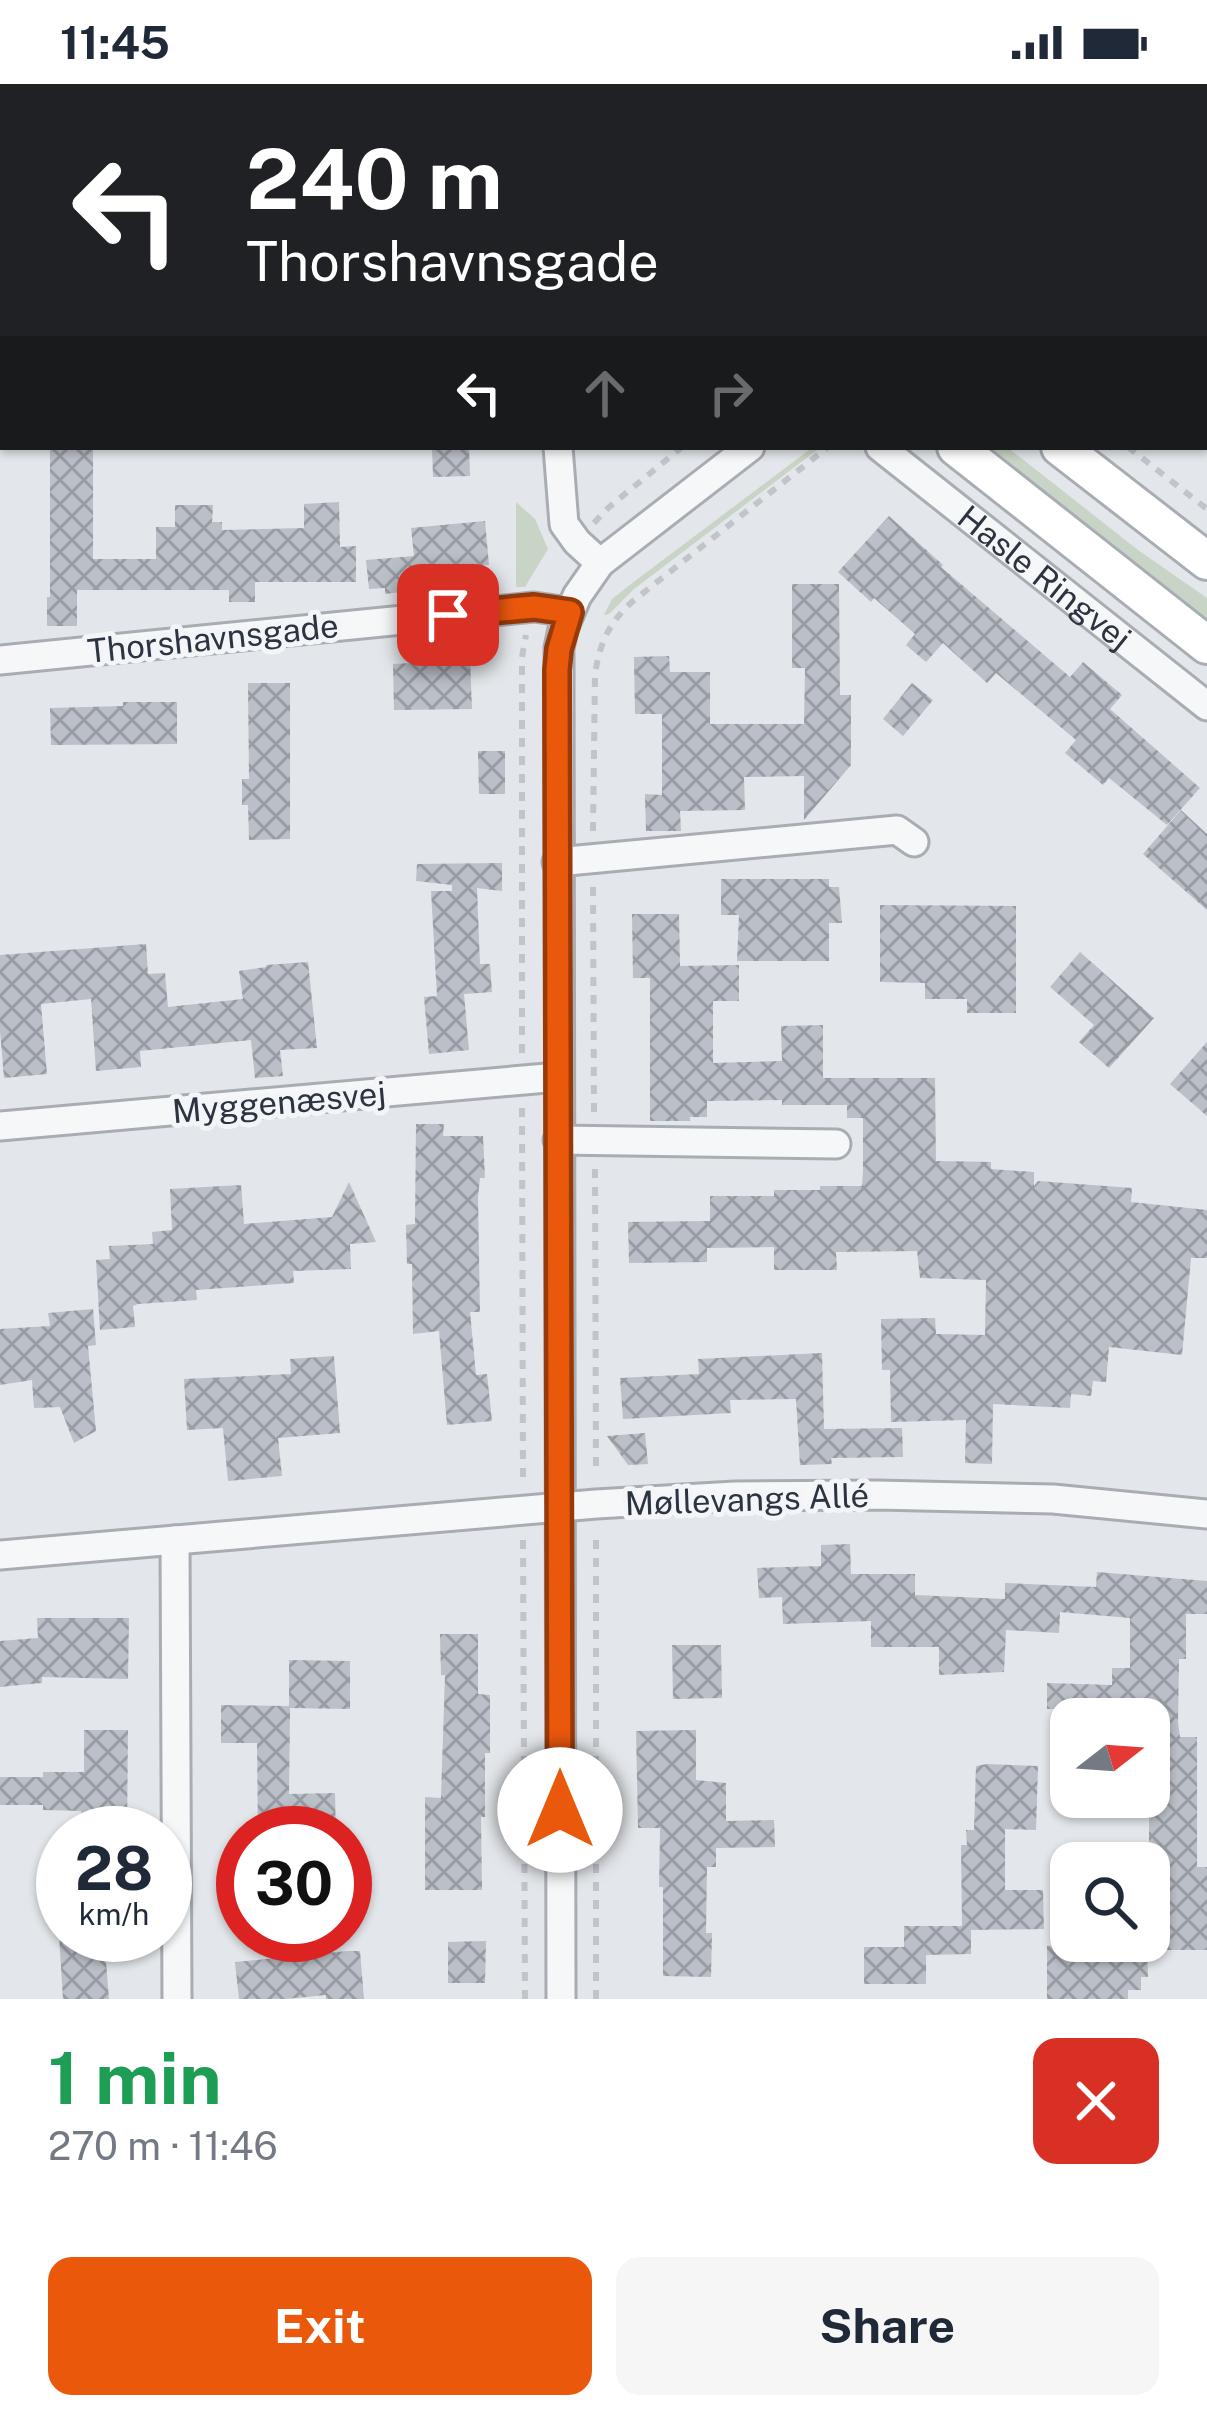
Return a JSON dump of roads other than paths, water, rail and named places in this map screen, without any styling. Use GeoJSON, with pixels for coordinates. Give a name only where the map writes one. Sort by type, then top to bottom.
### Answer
{"type":"FeatureCollection","features":[{"type":"Feature","properties":{"kind":"main road","name":"Hasle Ringvej"},"geometry":{"type":"LineString","coordinates":[[960,450],[1207,645]]}},
{"type":"Feature","properties":{"kind":"main road"},"geometry":{"type":"LineString","coordinates":[[1064,450],[1207,562]]}},
{"type":"Feature","properties":{"kind":"street"},"geometry":{"type":"LineString","coordinates":[[558,450],[565,524],[600,563]]}},
{"type":"Feature","properties":{"kind":"street"},"geometry":{"type":"LineString","coordinates":[[561,1999],[559,649],[570,612],[600,563],[746,450]]}},
{"type":"Feature","properties":{"kind":"street","name":"Hasle Ringvej"},"geometry":{"type":"LineString","coordinates":[[884,450],[1207,706]]}},
{"type":"Feature","properties":{"kind":"street","name":"Thorshavnsgade"},"geometry":{"type":"LineString","coordinates":[[0,660],[534,607],[570,612]]}},
{"type":"Feature","properties":{"kind":"street"},"geometry":{"type":"LineString","coordinates":[[557,862],[897,830],[914,842]]}},
{"type":"Feature","properties":{"kind":"street","name":"Myggenæsvej"},"geometry":{"type":"LineString","coordinates":[[0,1126],[558,1077]]}},
{"type":"Feature","properties":{"kind":"street"},"geometry":{"type":"LineString","coordinates":[[559,1140],[836,1144]]}},
{"type":"Feature","properties":{"kind":"street","name":"Møllevangs Allé"},"geometry":{"type":"LineString","coordinates":[[0,1555],[735,1496],[1053,1499],[1207,1514]]}},
{"type":"Feature","properties":{"kind":"street"},"geometry":{"type":"LineString","coordinates":[[175,1540],[177,1999]]}}]}
